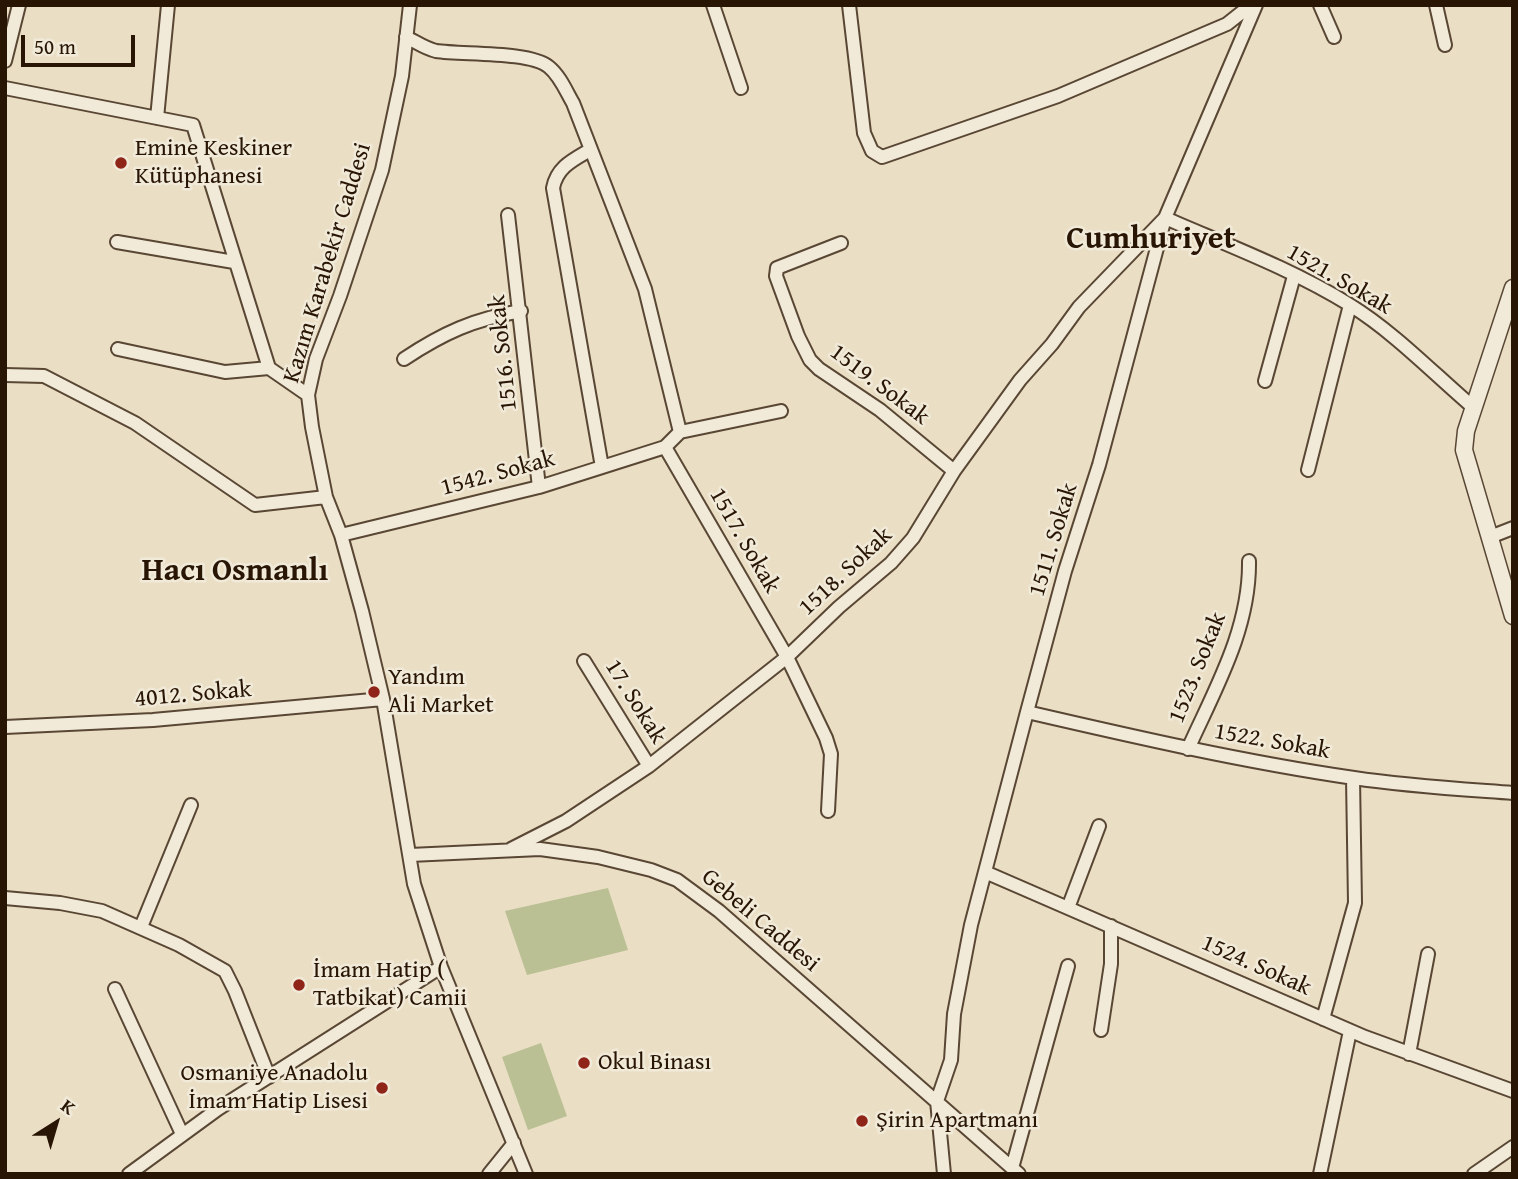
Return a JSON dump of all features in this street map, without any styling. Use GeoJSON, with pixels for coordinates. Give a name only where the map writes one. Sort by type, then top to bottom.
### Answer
{"type":"FeatureCollection","features":[{"type":"Feature","properties":{"kind":"street"},"geometry":{"type":"LineString","coordinates":[[5,61],[19,5]]}},
{"type":"Feature","properties":{"kind":"street"},"geometry":{"type":"LineString","coordinates":[[157,118],[168,5]]}},
{"type":"Feature","properties":{"kind":"street","name":"Kazım Karabekir Caddesi"},"geometry":{"type":"LineString","coordinates":[[410,5],[402,76],[382,170],[316,359],[308,395],[326,497],[341,535],[383,699],[414,884],[441,967],[526,1174]]}},
{"type":"Feature","properties":{"kind":"street"},"geometry":{"type":"LineString","coordinates":[[713,5],[741,88]]}},
{"type":"Feature","properties":{"kind":"street"},"geometry":{"type":"LineString","coordinates":[[849,5],[864,133],[872,151],[882,157],[1070,91],[1227,23],[1251,5]]}},
{"type":"Feature","properties":{"kind":"street","name":"1511. Sokak"},"geometry":{"type":"LineString","coordinates":[[937,1101],[951,1060],[961,970],[985,872],[1065,571],[1099,465],[1164,218],[1256,5]]}},
{"type":"Feature","properties":{"kind":"street"},"geometry":{"type":"LineString","coordinates":[[1320,5],[1334,37]]}},
{"type":"Feature","properties":{"kind":"street"},"geometry":{"type":"LineString","coordinates":[[1436,5],[1445,45]]}},
{"type":"Feature","properties":{"kind":"street"},"geometry":{"type":"LineString","coordinates":[[406,37],[433,51],[523,58],[548,66],[559,79],[573,103],[645,289],[680,432]]}},
{"type":"Feature","properties":{"kind":"street"},"geometry":{"type":"LineString","coordinates":[[5,88],[193,125],[269,368],[308,395]]}},
{"type":"Feature","properties":{"kind":"street"},"geometry":{"type":"LineString","coordinates":[[590,150],[562,167],[555,178],[553,188],[602,467]]}},
{"type":"Feature","properties":{"kind":"street","name":"1516. Sokak"},"geometry":{"type":"LineString","coordinates":[[508,215],[540,487]]}},
{"type":"Feature","properties":{"kind":"street","name":"1521. Sokak"},"geometry":{"type":"LineString","coordinates":[[1164,218],[1294,276],[1350,305],[1395,338],[1474,408]]}},
{"type":"Feature","properties":{"kind":"street","name":"1518. Sokak"},"geometry":{"type":"LineString","coordinates":[[511,849],[566,821],[649,766],[787,657],[839,607],[891,563],[924,521],[954,471],[1020,380],[1052,344],[1079,307],[1164,218]]}},
{"type":"Feature","properties":{"kind":"street"},"geometry":{"type":"LineString","coordinates":[[117,242],[234,262]]}},
{"type":"Feature","properties":{"kind":"street","name":"1519. Sokak"},"geometry":{"type":"LineString","coordinates":[[841,243],[777,268],[776,276],[805,353],[819,369],[880,410],[954,471]]}},
{"type":"Feature","properties":{"kind":"street"},"geometry":{"type":"LineString","coordinates":[[1265,381],[1294,276]]}},
{"type":"Feature","properties":{"kind":"street"},"geometry":{"type":"LineString","coordinates":[[1513,288],[1474,408],[1464,450],[1513,616]]}},
{"type":"Feature","properties":{"kind":"street"},"geometry":{"type":"LineString","coordinates":[[1308,470],[1350,305]]}},
{"type":"Feature","properties":{"kind":"street"},"geometry":{"type":"LineString","coordinates":[[404,359],[461,326],[496,315],[521,311]]}},
{"type":"Feature","properties":{"kind":"street"},"geometry":{"type":"LineString","coordinates":[[118,349],[225,372],[269,368]]}},
{"type":"Feature","properties":{"kind":"street"},"geometry":{"type":"LineString","coordinates":[[5,375],[44,376],[135,423],[255,505],[326,497]]}},
{"type":"Feature","properties":{"kind":"street"},"geometry":{"type":"LineString","coordinates":[[665,447],[680,432],[781,411]]}},
{"type":"Feature","properties":{"kind":"street","name":"1542. Sokak"},"geometry":{"type":"LineString","coordinates":[[341,535],[540,487],[665,447]]}},
{"type":"Feature","properties":{"kind":"street","name":"1517. Sokak"},"geometry":{"type":"LineString","coordinates":[[665,447],[787,657]]}},
{"type":"Feature","properties":{"kind":"street"},"geometry":{"type":"LineString","coordinates":[[1490,537],[1513,528]]}},
{"type":"Feature","properties":{"kind":"street","name":"1523. Sokak"},"geometry":{"type":"LineString","coordinates":[[1188,749],[1237,640],[1247,601],[1249,561]]}},
{"type":"Feature","properties":{"kind":"street"},"geometry":{"type":"LineString","coordinates":[[787,657],[831,754],[828,811]]}},
{"type":"Feature","properties":{"kind":"street","name":"17. Sokak"},"geometry":{"type":"LineString","coordinates":[[584,661],[649,766]]}},
{"type":"Feature","properties":{"kind":"street","name":"4012. Sokak"},"geometry":{"type":"LineString","coordinates":[[5,727],[153,720],[383,699]]}},
{"type":"Feature","properties":{"kind":"street","name":"1522. Sokak"},"geometry":{"type":"LineString","coordinates":[[1027,712],[1188,749],[1353,778],[1513,793]]}},
{"type":"Feature","properties":{"kind":"street"},"geometry":{"type":"LineString","coordinates":[[1324,1019],[1355,904],[1353,778]]}},
{"type":"Feature","properties":{"kind":"street"},"geometry":{"type":"LineString","coordinates":[[141,927],[191,805]]}},
{"type":"Feature","properties":{"kind":"street"},"geometry":{"type":"LineString","coordinates":[[1068,908],[1099,826]]}},
{"type":"Feature","properties":{"kind":"street","name":"Gebeli Caddesi"},"geometry":{"type":"LineString","coordinates":[[410,855],[540,849],[598,858],[651,870],[677,880],[719,911],[1015,1171]]}},
{"type":"Feature","properties":{"kind":"street","name":"1524. Sokak"},"geometry":{"type":"LineString","coordinates":[[985,872],[1350,1031],[1513,1091]]}},
{"type":"Feature","properties":{"kind":"street"},"geometry":{"type":"LineString","coordinates":[[5,898],[61,902],[102,911],[141,927],[225,971],[270,1077]]}},
{"type":"Feature","properties":{"kind":"street"},"geometry":{"type":"LineString","coordinates":[[1101,1030],[1111,964],[1111,926]]}},
{"type":"Feature","properties":{"kind":"street"},"geometry":{"type":"LineString","coordinates":[[1409,1054],[1428,954]]}},
{"type":"Feature","properties":{"kind":"street"},"geometry":{"type":"LineString","coordinates":[[1015,1171],[1068,966]]}},
{"type":"Feature","properties":{"kind":"street"},"geometry":{"type":"LineString","coordinates":[[129,1174],[170,1146],[182,1134],[441,967]]}},
{"type":"Feature","properties":{"kind":"street"},"geometry":{"type":"LineString","coordinates":[[116,989],[182,1134]]}},
{"type":"Feature","properties":{"kind":"street"},"geometry":{"type":"LineString","coordinates":[[1321,1174],[1350,1031]]}},
{"type":"Feature","properties":{"kind":"street"},"geometry":{"type":"LineString","coordinates":[[937,1101],[944,1174]]}},
{"type":"Feature","properties":{"kind":"street"},"geometry":{"type":"LineString","coordinates":[[489,1174],[514,1143]]}},
{"type":"Feature","properties":{"kind":"street"},"geometry":{"type":"LineString","coordinates":[[1474,1174],[1513,1147]]}},
{"type":"Feature","properties":{"kind":"green space"},"geometry":{"type":"Polygon","coordinates":[[[608,888],[628,950],[527,975],[505,911],[608,888]]]}},
{"type":"Feature","properties":{"kind":"green space"},"geometry":{"type":"Polygon","coordinates":[[[541,1043],[567,1116],[528,1130],[502,1057],[541,1043]]]}},
{"type":"Feature","properties":{"kind":"place","name":"Emine Keskiner Kütüphanesi"},"geometry":{"type":"Point","coordinates":[121,163]}},
{"type":"Feature","properties":{"kind":"place","name":"Yandım Ali Market"},"geometry":{"type":"Point","coordinates":[374,692]}},
{"type":"Feature","properties":{"kind":"place","name":"İmam Hatip ( Tatbikat) Camii"},"geometry":{"type":"Point","coordinates":[299,985]}},
{"type":"Feature","properties":{"kind":"place","name":"Okul Binası"},"geometry":{"type":"Point","coordinates":[584,1063]}},
{"type":"Feature","properties":{"kind":"place","name":"Osmaniye Anadolu İmam Hatip Lisesi"},"geometry":{"type":"Point","coordinates":[382,1088]}},
{"type":"Feature","properties":{"kind":"place","name":"Şirin Apartmanı"},"geometry":{"type":"Point","coordinates":[862,1121]}},
{"type":"Feature","properties":{"kind":"district","name":"Cumhuriyet"},"geometry":{"type":"Point","coordinates":[1151,240]}},
{"type":"Feature","properties":{"kind":"district","name":"Hacı Osmanlı"},"geometry":{"type":"Point","coordinates":[235,572]}}]}
